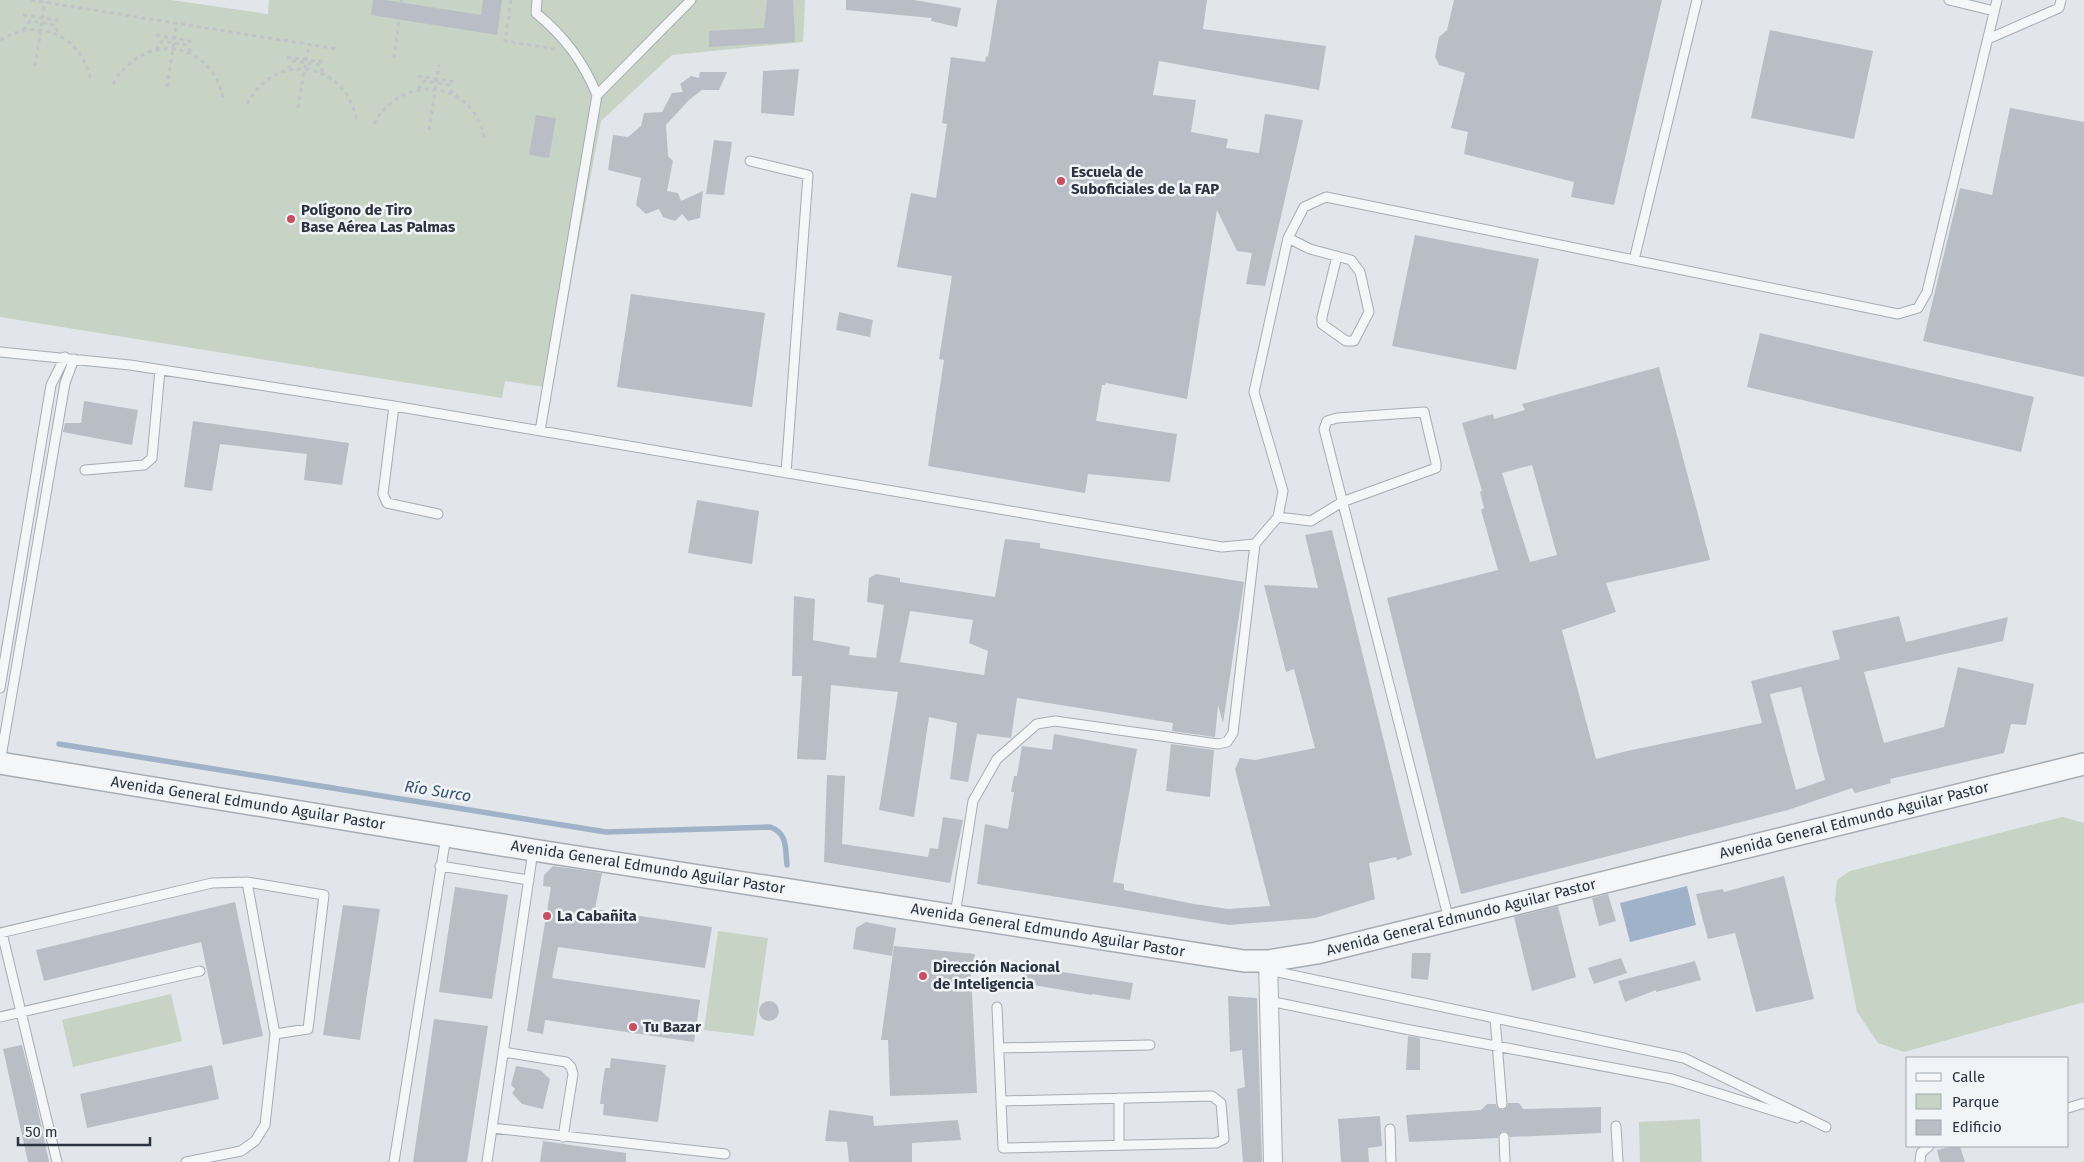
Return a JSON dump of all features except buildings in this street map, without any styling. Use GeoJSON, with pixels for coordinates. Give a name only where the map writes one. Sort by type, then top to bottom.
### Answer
{"type":"FeatureCollection","features":[{"type":"Feature","properties":{"kind":"street","name":"Avenida General Edmundo Aguilar Pastor"},"geometry":{"type":"LineString","coordinates":[[0,763],[533,850],[1268,965],[2084,764]]}},
{"type":"Feature","properties":{"kind":"street"},"geometry":{"type":"LineString","coordinates":[[1268,965],[1273,1162]]}},
{"type":"Feature","properties":{"kind":"lane"},"geometry":{"type":"LineString","coordinates":[[537,0],[536,13],[562,36],[572,49],[590,78],[597,95],[540,431]]}},
{"type":"Feature","properties":{"kind":"lane"},"geometry":{"type":"LineString","coordinates":[[597,95],[691,0]]}},
{"type":"Feature","properties":{"kind":"lane"},"geometry":{"type":"LineString","coordinates":[[1634,260],[1697,0]]}},
{"type":"Feature","properties":{"kind":"lane"},"geometry":{"type":"LineString","coordinates":[[1949,0],[1994,11]]}},
{"type":"Feature","properties":{"kind":"lane"},"geometry":{"type":"LineString","coordinates":[[955,915],[973,801],[997,759],[1037,724],[1055,721],[1218,744],[1227,742],[1233,733],[1255,544],[1278,517],[1283,492],[1254,392],[1288,238],[1304,207],[1326,197],[1898,314],[1918,308],[1927,292],[1997,0]]}},
{"type":"Feature","properties":{"kind":"lane"},"geometry":{"type":"LineString","coordinates":[[1988,39],[2059,8],[2061,0]]}},
{"type":"Feature","properties":{"kind":"lane"},"geometry":{"type":"LineString","coordinates":[[750,161],[808,175],[786,473]]}},
{"type":"Feature","properties":{"kind":"lane"},"geometry":{"type":"LineString","coordinates":[[1288,238],[1310,249],[1337,256],[1351,260],[1360,272],[1369,312],[1354,341],[1346,341],[1322,324],[1322,317],[1337,256]]}},
{"type":"Feature","properties":{"kind":"lane"},"geometry":{"type":"LineString","coordinates":[[0,352],[70,358],[160,370],[394,406],[1222,546],[1255,544]]}},
{"type":"Feature","properties":{"kind":"lane"},"geometry":{"type":"LineString","coordinates":[[0,688],[51,385],[70,358]]}},
{"type":"Feature","properties":{"kind":"lane"},"geometry":{"type":"LineString","coordinates":[[0,763],[5,705],[26,610],[70,358]]}},
{"type":"Feature","properties":{"kind":"lane"},"geometry":{"type":"LineString","coordinates":[[85,470],[144,465],[152,458],[160,370]]}},
{"type":"Feature","properties":{"kind":"lane"},"geometry":{"type":"LineString","coordinates":[[394,406],[383,494],[384,499],[387,504],[438,514]]}},
{"type":"Feature","properties":{"kind":"lane"},"geometry":{"type":"LineString","coordinates":[[1278,517],[1312,520],[1342,502],[1436,468],[1424,412],[1337,418],[1327,421],[1324,429],[1342,502],[1449,920]]}},
{"type":"Feature","properties":{"kind":"lane"},"geometry":{"type":"LineString","coordinates":[[13,609],[26,610]]}},
{"type":"Feature","properties":{"kind":"lane"},"geometry":{"type":"LineString","coordinates":[[394,1162],[446,836]]}},
{"type":"Feature","properties":{"kind":"lane"},"geometry":{"type":"LineString","coordinates":[[487,1162],[533,850]]}},
{"type":"Feature","properties":{"kind":"lane"},"geometry":{"type":"LineString","coordinates":[[440,866],[529,880]]}},
{"type":"Feature","properties":{"kind":"lane"},"geometry":{"type":"LineString","coordinates":[[186,1162],[241,1151],[255,1141],[265,1124],[275,1034],[247,882]]}},
{"type":"Feature","properties":{"kind":"lane"},"geometry":{"type":"LineString","coordinates":[[57,1162],[1,933],[212,883],[247,882],[324,894],[308,1029],[275,1034]]}},
{"type":"Feature","properties":{"kind":"lane"},"geometry":{"type":"LineString","coordinates":[[1268,965],[1495,1018],[1684,1058],[1826,1126],[1672,1079],[1269,1001]]}},
{"type":"Feature","properties":{"kind":"lane"},"geometry":{"type":"LineString","coordinates":[[0,1017],[200,971]]}},
{"type":"Feature","properties":{"kind":"lane"},"geometry":{"type":"LineString","coordinates":[[997,1007],[999,1048],[1001,1101],[1003,1148],[1216,1143],[1224,1139],[1221,1103],[1212,1096],[1001,1101]]}},
{"type":"Feature","properties":{"kind":"lane"},"geometry":{"type":"LineString","coordinates":[[1495,1018],[1502,1104]]}},
{"type":"Feature","properties":{"kind":"lane"},"geometry":{"type":"LineString","coordinates":[[999,1048],[1150,1045]]}},
{"type":"Feature","properties":{"kind":"lane"},"geometry":{"type":"LineString","coordinates":[[503,1052],[566,1062],[571,1067],[573,1074],[563,1137]]}},
{"type":"Feature","properties":{"kind":"lane"},"geometry":{"type":"LineString","coordinates":[[1119,1098],[1119,1146]]}},
{"type":"Feature","properties":{"kind":"lane"},"geometry":{"type":"LineString","coordinates":[[2069,1108],[2084,1103]]}},
{"type":"Feature","properties":{"kind":"lane"},"geometry":{"type":"LineString","coordinates":[[1616,1126],[1618,1162]]}},
{"type":"Feature","properties":{"kind":"lane"},"geometry":{"type":"LineString","coordinates":[[492,1128],[725,1154]]}},
{"type":"Feature","properties":{"kind":"lane"},"geometry":{"type":"LineString","coordinates":[[1390,1129],[1391,1162]]}},
{"type":"Feature","properties":{"kind":"lane"},"geometry":{"type":"LineString","coordinates":[[1504,1137],[1505,1162]]}},
{"type":"Feature","properties":{"kind":"lane"},"geometry":{"type":"LineString","coordinates":[[1920,1162],[1921,1153],[1929,1147]]}},
{"type":"Feature","properties":{"kind":"path"},"geometry":{"type":"LineString","coordinates":[[31,0],[338,49]]}},
{"type":"Feature","properties":{"kind":"path"},"geometry":{"type":"LineString","coordinates":[[511,0],[503,41],[559,50]]}},
{"type":"Feature","properties":{"kind":"path"},"geometry":{"type":"LineString","coordinates":[[35,66],[45,2]]}},
{"type":"Feature","properties":{"kind":"path"},"geometry":{"type":"LineString","coordinates":[[23,14],[62,21]]}},
{"type":"Feature","properties":{"kind":"path"},"geometry":{"type":"LineString","coordinates":[[394,58],[399,19]]}},
{"type":"Feature","properties":{"kind":"path"},"geometry":{"type":"LineString","coordinates":[[22,30],[30,21],[42,22],[55,25],[58,35]]}},
{"type":"Feature","properties":{"kind":"path"},"geometry":{"type":"LineString","coordinates":[[168,87],[177,23]]}},
{"type":"Feature","properties":{"kind":"path"},"geometry":{"type":"LineString","coordinates":[[0,40],[22,30],[41,30],[58,35],[79,51],[89,70],[91,81]]}},
{"type":"Feature","properties":{"kind":"path"},"geometry":{"type":"LineString","coordinates":[[156,35],[194,42]]}},
{"type":"Feature","properties":{"kind":"path"},"geometry":{"type":"LineString","coordinates":[[156,50],[162,41],[188,45],[191,55]]}},
{"type":"Feature","properties":{"kind":"path"},"geometry":{"type":"LineString","coordinates":[[298,108],[309,44]]}},
{"type":"Feature","properties":{"kind":"path"},"geometry":{"type":"LineString","coordinates":[[113,84],[125,66],[134,59],[156,50],[173,49],[191,55],[204,63],[212,71],[222,90],[224,101]]}},
{"type":"Feature","properties":{"kind":"path"},"geometry":{"type":"LineString","coordinates":[[287,56],[320,65],[323,73]]}},
{"type":"Feature","properties":{"kind":"path"},"geometry":{"type":"LineString","coordinates":[[287,70],[294,60],[325,62]]}},
{"type":"Feature","properties":{"kind":"path"},"geometry":{"type":"LineString","coordinates":[[429,130],[439,64]]}},
{"type":"Feature","properties":{"kind":"path"},"geometry":{"type":"LineString","coordinates":[[246,104],[259,86],[267,79],[287,70],[305,69],[323,73],[338,83],[351,100],[357,120]]}},
{"type":"Feature","properties":{"kind":"path"},"geometry":{"type":"LineString","coordinates":[[418,76],[450,85],[452,94]]}},
{"type":"Feature","properties":{"kind":"path"},"geometry":{"type":"LineString","coordinates":[[417,90],[424,81],[456,82]]}},
{"type":"Feature","properties":{"kind":"path"},"geometry":{"type":"LineString","coordinates":[[374,124],[383,110],[395,99],[417,90],[435,89],[452,94],[466,103],[473,111],[483,130],[485,140]]}},
{"type":"Feature","properties":{"kind":"green space","name":"Polígono de Tiro Base Aérea Las Palmas"},"geometry":{"type":"Polygon","coordinates":[[[0,0],[171,0],[268,14],[269,0],[805,0],[803,42],[672,55],[601,121],[551,388],[505,381],[502,398],[0,317],[0,0]]]}},
{"type":"Feature","properties":{"kind":"green space"},"geometry":{"type":"Polygon","coordinates":[[[2063,817],[2084,823],[2084,1002],[1904,1052],[1878,1043],[1857,1012],[1835,900],[1837,880],[1850,871],[2063,817]]]}},
{"type":"Feature","properties":{"kind":"green space"},"geometry":{"type":"Polygon","coordinates":[[[718,931],[768,938],[754,1036],[704,1030],[718,931]]]}},
{"type":"Feature","properties":{"kind":"green space"},"geometry":{"type":"Polygon","coordinates":[[[171,994],[182,1041],[73,1067],[62,1020],[171,994]]]}},
{"type":"Feature","properties":{"kind":"green space"},"geometry":{"type":"Polygon","coordinates":[[[1700,1119],[1702,1162],[1640,1162],[1639,1122],[1700,1119]]]}},
{"type":"Feature","properties":{"kind":"water"},"geometry":{"type":"Polygon","coordinates":[[[1687,886],[1696,925],[1630,942],[1620,903],[1687,886]]]}},
{"type":"Feature","properties":{"kind":"waterway","name":"Río Surco"},"geometry":{"type":"LineString","coordinates":[[59,744],[606,832],[770,827],[783,837],[787,865]]}},
{"type":"Feature","properties":{"kind":"place","name":"Escuela de Suboficiales de la FAP"},"geometry":{"type":"Point","coordinates":[1061,181]}},
{"type":"Feature","properties":{"kind":"place","name":"Polígono de Tiro Base Aérea Las Palmas"},"geometry":{"type":"Point","coordinates":[291,219]}},
{"type":"Feature","properties":{"kind":"place","name":"La Cabañita"},"geometry":{"type":"Point","coordinates":[547,916]}},
{"type":"Feature","properties":{"kind":"place","name":"Dirección Nacional de Inteligencia"},"geometry":{"type":"Point","coordinates":[923,976]}},
{"type":"Feature","properties":{"kind":"place","name":"Tu Bazar"},"geometry":{"type":"Point","coordinates":[633,1027]}}]}
